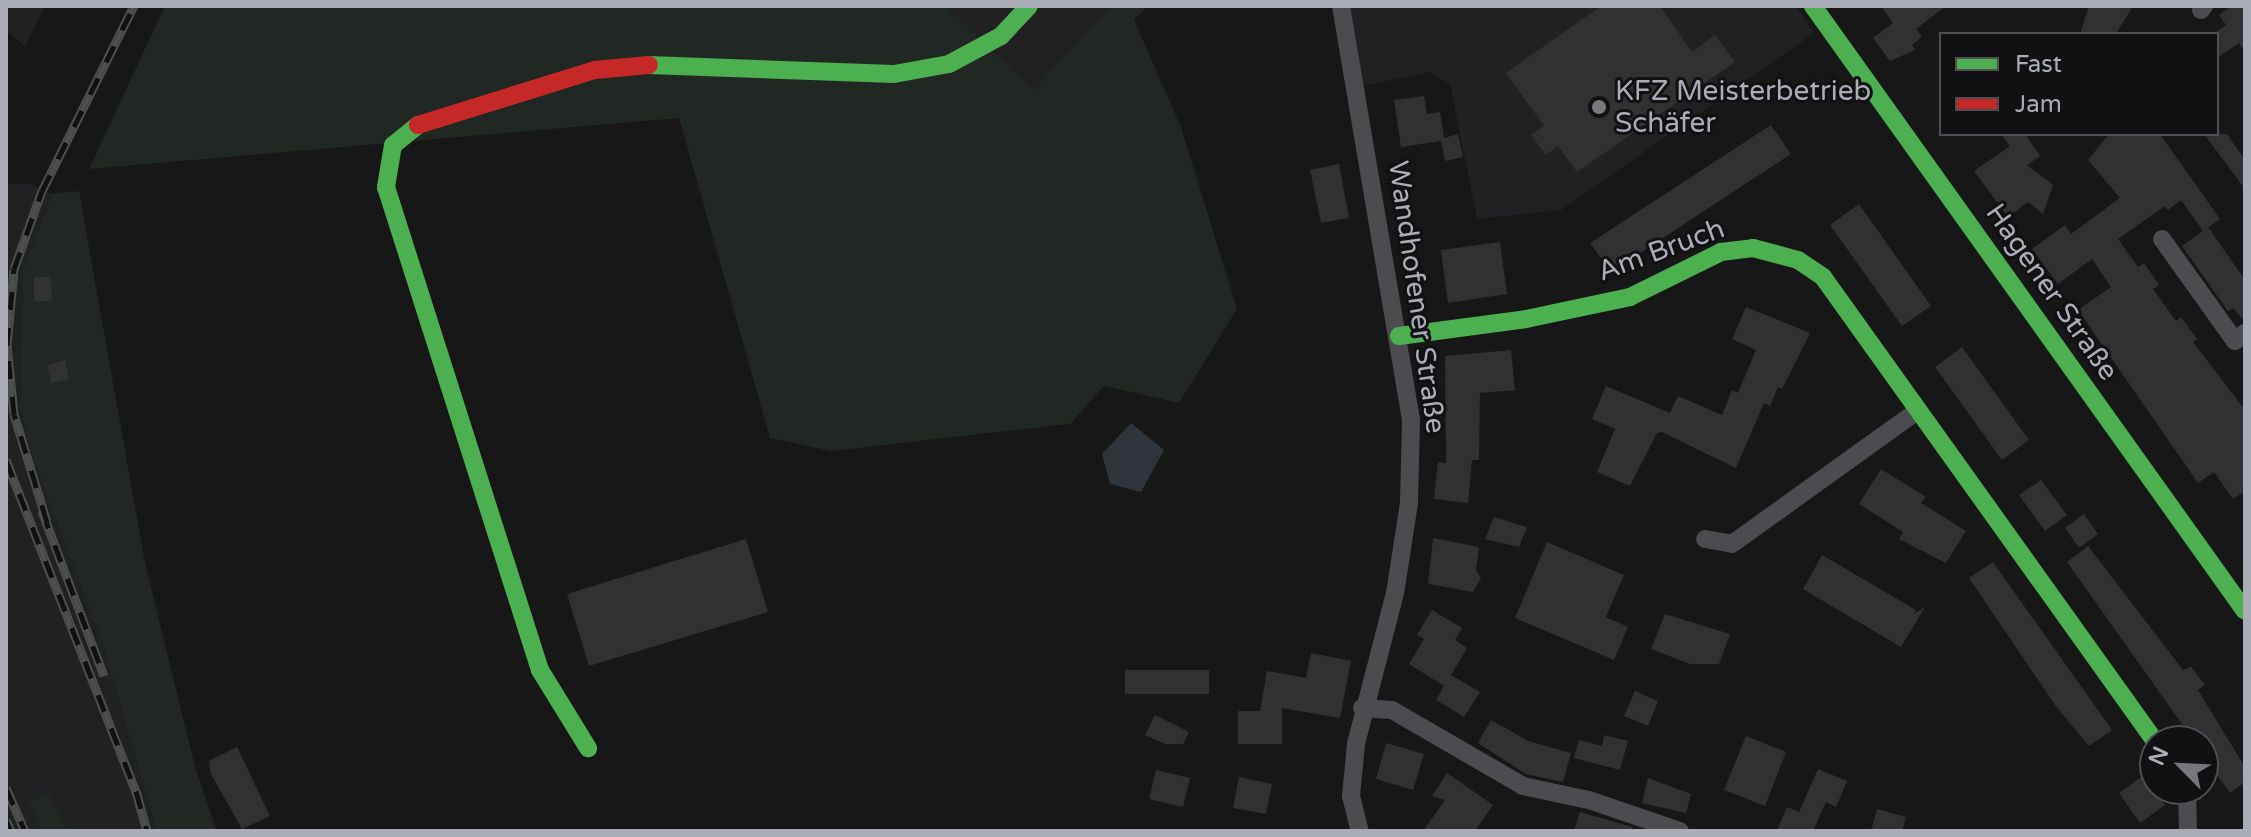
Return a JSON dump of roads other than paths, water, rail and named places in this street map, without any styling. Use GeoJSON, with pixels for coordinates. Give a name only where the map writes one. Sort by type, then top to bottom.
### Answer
{"type":"FeatureCollection","features":[{"type":"Feature","properties":{"kind":"street"},"geometry":{"type":"LineString","coordinates":[[588,748],[540,670],[386,187],[393,145],[424,120],[595,70],[653,65],[894,74],[949,64],[1001,36],[1029,6]]}},
{"type":"Feature","properties":{"kind":"street","name":"Wandhofener Straße"},"geometry":{"type":"LineString","coordinates":[[1341,6],[1411,420],[1409,503],[1395,593],[1362,708],[1351,796],[1360,831]]}},
{"type":"Feature","properties":{"kind":"street","name":"Hagener Straße"},"geometry":{"type":"LineString","coordinates":[[1813,6],[2245,611]]}},
{"type":"Feature","properties":{"kind":"street"},"geometry":{"type":"LineString","coordinates":[[2162,239],[2242,344]]}},
{"type":"Feature","properties":{"kind":"street","name":"Am Bruch"},"geometry":{"type":"LineString","coordinates":[[1399,336],[1526,319],[1630,297],[1721,252],[1753,248],[1798,260],[1823,277],[2143,725]]}},
{"type":"Feature","properties":{"kind":"street"},"geometry":{"type":"LineString","coordinates":[[1705,539],[1732,544],[1917,411]]}},
{"type":"Feature","properties":{"kind":"street"},"geometry":{"type":"LineString","coordinates":[[1362,708],[1392,710],[1523,786],[1589,800],[1680,831]]}},
{"type":"Feature","properties":{"kind":"street"},"geometry":{"type":"LineString","coordinates":[[2188,831],[2192,818],[2190,805]]}},
{"type":"Feature","properties":{"kind":"railway"},"geometry":{"type":"LineString","coordinates":[[47,522],[14,414],[7,345],[14,269],[42,191],[134,6]]}},
{"type":"Feature","properties":{"kind":"railway"},"geometry":{"type":"LineString","coordinates":[[6,460],[136,791],[147,831]]}},
{"type":"Feature","properties":{"kind":"railway"},"geometry":{"type":"LineString","coordinates":[[42,511],[104,676]]}},
{"type":"Feature","properties":{"kind":"railway"},"geometry":{"type":"LineString","coordinates":[[6,788],[25,831]]}},
{"type":"Feature","properties":{"kind":"railway"},"geometry":{"type":"LineString","coordinates":[[6,820],[11,831]]}},
{"type":"Feature","properties":{"kind":"place","name":"KFZ Meisterbetrieb Schäfer"},"geometry":{"type":"Point","coordinates":[1599,107]}}]}
